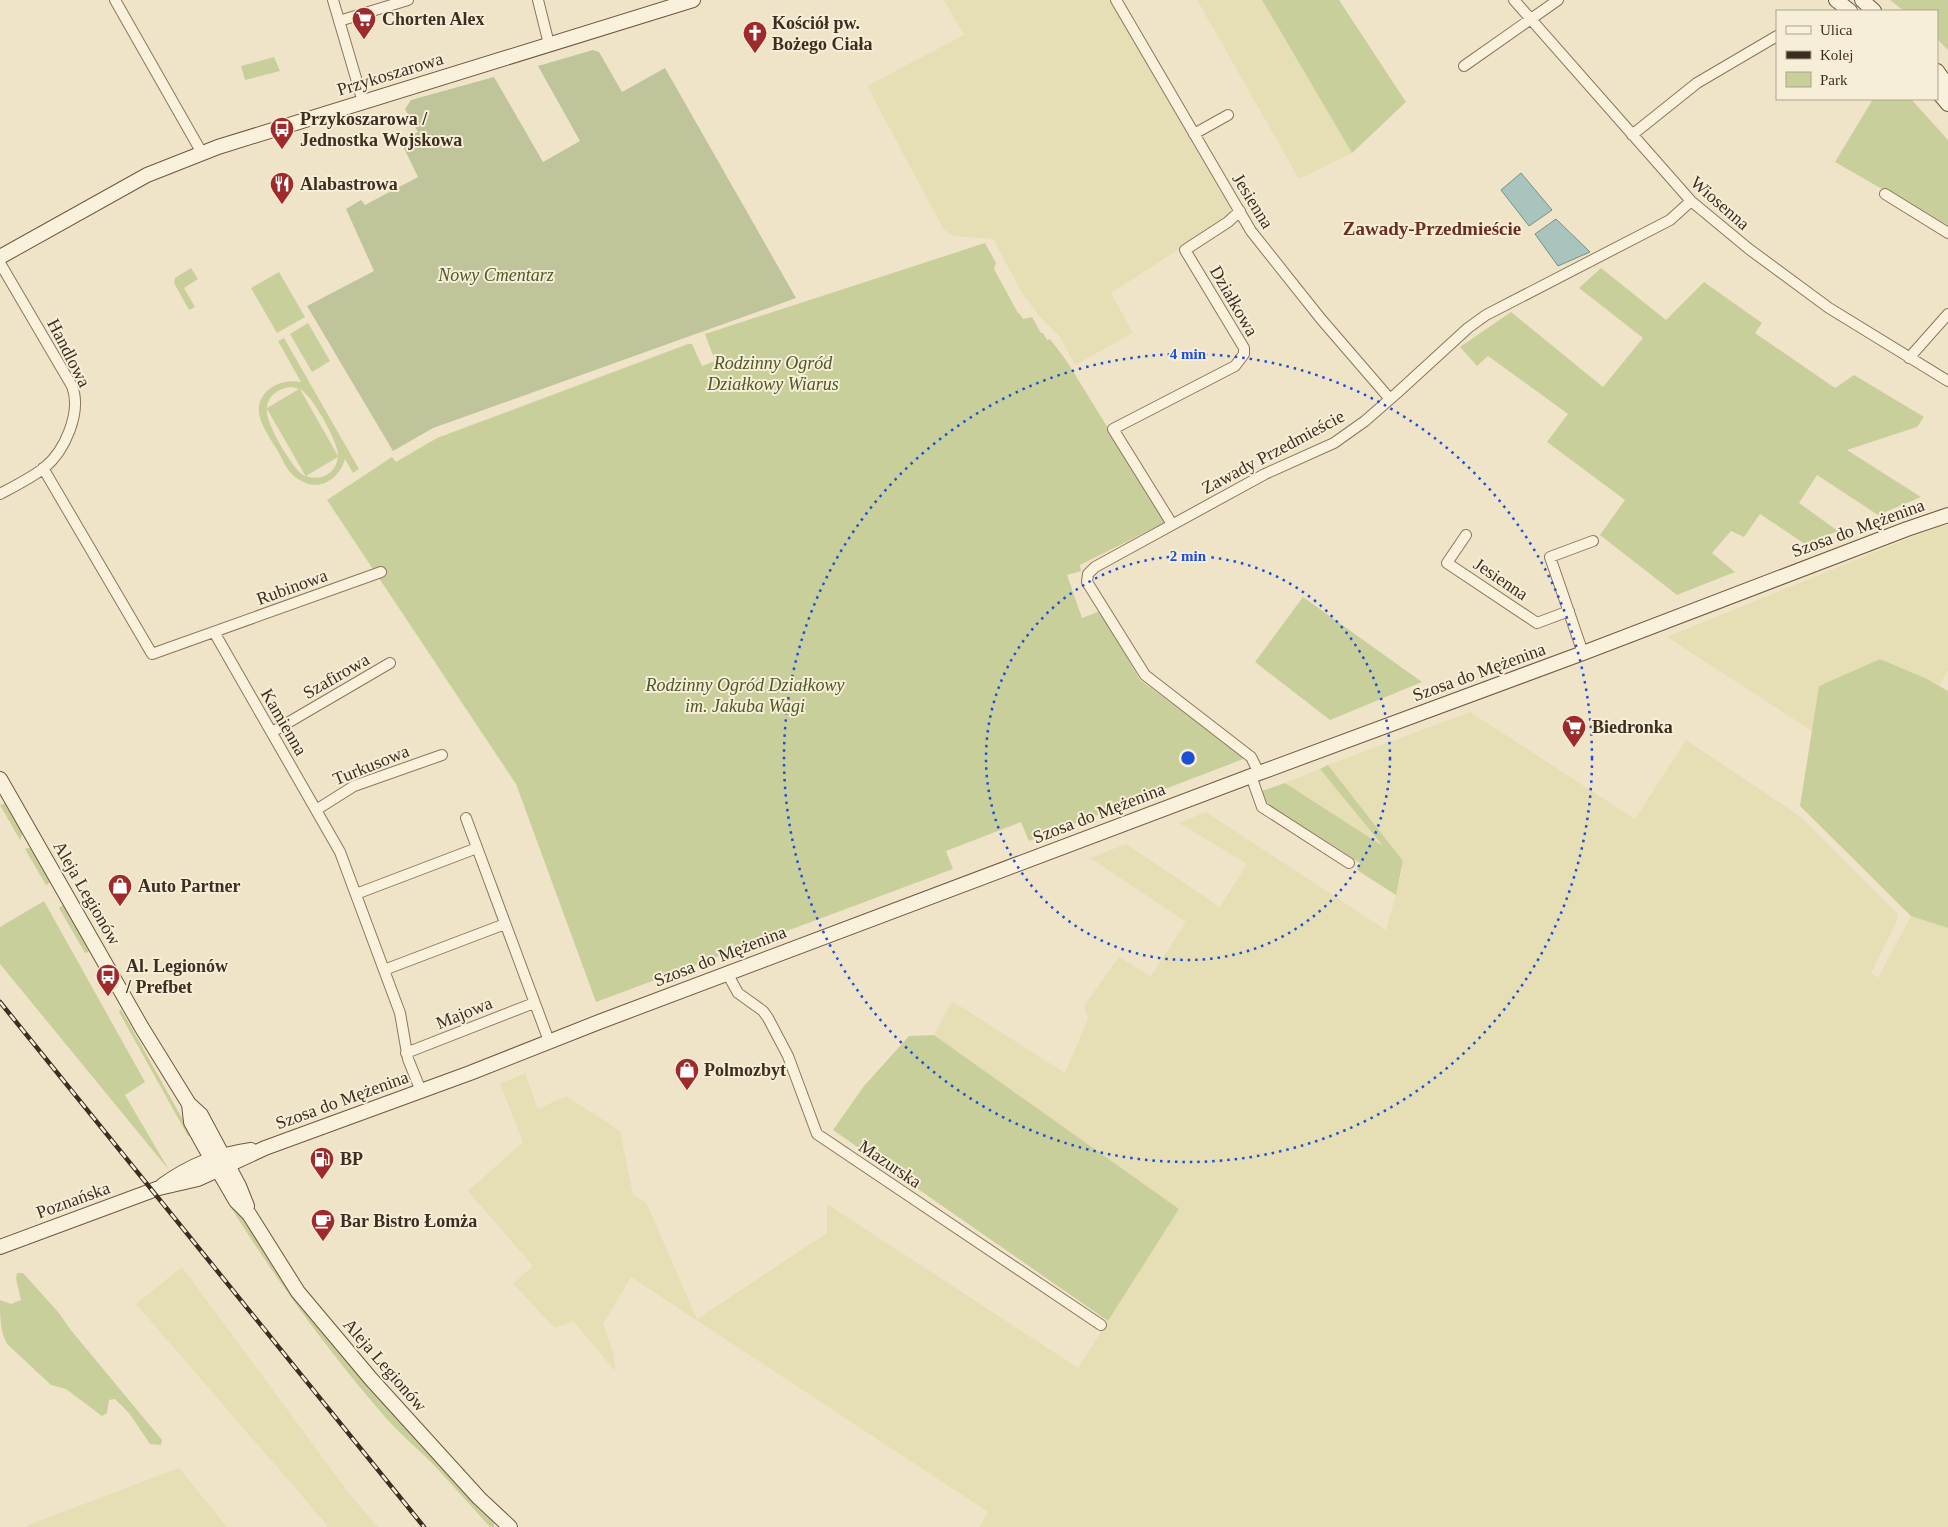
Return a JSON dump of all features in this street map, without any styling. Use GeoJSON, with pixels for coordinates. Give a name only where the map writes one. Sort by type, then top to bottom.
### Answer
{"type":"FeatureCollection","features":[{"type":"Feature","properties":{"kind":"main road","name":"Przykoszarowa"},"geometry":{"type":"LineString","coordinates":[[0,257],[147,175],[202,153],[693,0]]}},
{"type":"Feature","properties":{"kind":"main road"},"geometry":{"type":"LineString","coordinates":[[1836,0],[1849,10]]}},
{"type":"Feature","properties":{"kind":"main road"},"geometry":{"type":"LineString","coordinates":[[1862,0],[1873,10]]}},
{"type":"Feature","properties":{"kind":"main road"},"geometry":{"type":"LineString","coordinates":[[1938,72],[1948,86]]}},
{"type":"Feature","properties":{"kind":"main road"},"geometry":{"type":"LineString","coordinates":[[1938,93],[1948,104]]}},
{"type":"Feature","properties":{"kind":"main road","name":"Szosa do Mężenina"},"geometry":{"type":"LineString","coordinates":[[220,1162],[265,1148],[421,1091],[727,973],[1583,654],[1888,536],[1948,515]]}},
{"type":"Feature","properties":{"kind":"main road","name":"Aleja Legionów"},"geometry":{"type":"LineString","coordinates":[[0,779],[142,1028],[188,1104],[200,1115],[220,1162],[239,1186],[249,1214],[298,1292],[355,1361],[479,1498],[510,1527]]}},
{"type":"Feature","properties":{"kind":"main road","name":"Poznańska"},"geometry":{"type":"LineString","coordinates":[[0,1247],[158,1188],[187,1169],[220,1162]]}},
{"type":"Feature","properties":{"kind":"street"},"geometry":{"type":"LineString","coordinates":[[115,0],[202,153]]}},
{"type":"Feature","properties":{"kind":"street"},"geometry":{"type":"LineString","coordinates":[[333,0],[363,102]]}},
{"type":"Feature","properties":{"kind":"street"},"geometry":{"type":"LineString","coordinates":[[339,21],[408,0]]}},
{"type":"Feature","properties":{"kind":"street"},"geometry":{"type":"LineString","coordinates":[[538,0],[549,44]]}},
{"type":"Feature","properties":{"kind":"street","name":"Jesienna"},"geometry":{"type":"LineString","coordinates":[[1116,0],[1240,212],[1265,250],[1390,399]]}},
{"type":"Feature","properties":{"kind":"street","name":"Wiosenna"},"geometry":{"type":"LineString","coordinates":[[1514,0],[1532,18],[1691,202],[1787,278],[1829,308],[1948,381]]}},
{"type":"Feature","properties":{"kind":"street"},"geometry":{"type":"LineString","coordinates":[[1464,66],[1558,0]]}},
{"type":"Feature","properties":{"kind":"street"},"geometry":{"type":"LineString","coordinates":[[1632,135],[1696,83],[1776,37]]}},
{"type":"Feature","properties":{"kind":"street"},"geometry":{"type":"LineString","coordinates":[[1194,134],[1228,115]]}},
{"type":"Feature","properties":{"kind":"street"},"geometry":{"type":"LineString","coordinates":[[1885,194],[1948,233]]}},
{"type":"Feature","properties":{"kind":"street","name":"Zawady Przedmieście"},"geometry":{"type":"LineString","coordinates":[[1255,775],[1251,757],[1145,675],[1087,582],[1088,574],[1095,567],[1265,474],[1334,443],[1390,399],[1468,328],[1486,315],[1670,220],[1691,202]]}},
{"type":"Feature","properties":{"kind":"street","name":"Działkowa"},"geometry":{"type":"LineString","coordinates":[[1172,524],[1113,429],[1227,370],[1241,360],[1244,348],[1240,340],[1185,250],[1240,212]]}},
{"type":"Feature","properties":{"kind":"street","name":"Handlowa"},"geometry":{"type":"LineString","coordinates":[[0,263],[75,393],[76,404],[71,423],[57,452],[43,468],[0,494]]}},
{"type":"Feature","properties":{"kind":"street"},"geometry":{"type":"LineString","coordinates":[[1909,358],[1948,314]]}},
{"type":"Feature","properties":{"kind":"street"},"geometry":{"type":"LineString","coordinates":[[43,468],[152,654],[214,632]]}},
{"type":"Feature","properties":{"kind":"street","name":"Jesienna"},"geometry":{"type":"LineString","coordinates":[[1466,535],[1447,563],[1537,623],[1569,611]]}},
{"type":"Feature","properties":{"kind":"street"},"geometry":{"type":"LineString","coordinates":[[1583,654],[1550,557],[1593,541]]}},
{"type":"Feature","properties":{"kind":"street","name":"Rubinowa"},"geometry":{"type":"LineString","coordinates":[[214,632],[381,572]]}},
{"type":"Feature","properties":{"kind":"street","name":"Kamienna"},"geometry":{"type":"LineString","coordinates":[[214,632],[340,852],[400,1014],[406,1053],[421,1091]]}},
{"type":"Feature","properties":{"kind":"street","name":"Szafirowa"},"geometry":{"type":"LineString","coordinates":[[272,732],[390,664]]}},
{"type":"Feature","properties":{"kind":"street","name":"Turkusowa"},"geometry":{"type":"LineString","coordinates":[[316,810],[354,786],[442,755]]}},
{"type":"Feature","properties":{"kind":"street"},"geometry":{"type":"LineString","coordinates":[[1255,775],[1262,807],[1349,863]]}},
{"type":"Feature","properties":{"kind":"street"},"geometry":{"type":"LineString","coordinates":[[466,818],[549,1041]]}},
{"type":"Feature","properties":{"kind":"street"},"geometry":{"type":"LineString","coordinates":[[356,894],[477,848]]}},
{"type":"Feature","properties":{"kind":"street"},"geometry":{"type":"LineString","coordinates":[[384,970],[505,924]]}},
{"type":"Feature","properties":{"kind":"street","name":"Mazurska"},"geometry":{"type":"LineString","coordinates":[[727,973],[738,993],[764,1011],[768,1018],[788,1056],[816,1134],[1101,1325]]}},
{"type":"Feature","properties":{"kind":"street","name":"Majowa"},"geometry":{"type":"LineString","coordinates":[[406,1053],[534,1003]]}},
{"type":"Feature","properties":{"kind":"shaded area"},"geometry":{"type":"Polygon","coordinates":[[[944,0],[1110,0],[1230,208],[1230,216],[1111,293],[1133,333],[1075,365],[1060,337],[1035,311],[1021,291],[993,239],[954,236],[944,230],[867,86],[964,35],[944,0]]]}},
{"type":"Feature","properties":{"kind":"shaded area"},"geometry":{"type":"Polygon","coordinates":[[[1197,0],[1262,0],[1352,153],[1299,179],[1197,0]]]}},
{"type":"Feature","properties":{"kind":"shaded area"},"geometry":{"type":"Polygon","coordinates":[[[1948,525],[1948,670],[1939,686],[1880,659],[1819,686],[1812,731],[1667,637],[1939,526],[1948,525]]]}},
{"type":"Feature","properties":{"kind":"shaded area"},"geometry":{"type":"Polygon","coordinates":[[[1470,712],[1635,819],[1686,740],[1801,817],[1898,914],[1897,921],[1871,973],[1878,978],[1911,916],[1948,928],[1948,1527],[979,1527],[988,1512],[631,1277],[603,1324],[614,1355],[615,1371],[573,1321],[555,1328],[513,1284],[533,1266],[468,1191],[523,1142],[500,1084],[525,1073],[538,1109],[566,1096],[620,1131],[633,1195],[646,1202],[697,1319],[827,1233],[827,1204],[1078,1368],[1179,1209],[934,1035],[952,1001],[1065,1073],[1088,1019],[1084,1006],[1119,957],[1151,976],[1186,922],[1090,858],[1126,844],[1220,907],[1247,864],[1179,823],[1206,812],[1386,930],[1401,876],[1403,861],[1328,765],[1470,712]]]}},
{"type":"Feature","properties":{"kind":"shaded area"},"geometry":{"type":"Polygon","coordinates":[[[1320,769],[1385,847],[1285,783],[1320,769]]]}},
{"type":"Feature","properties":{"kind":"shaded area"},"geometry":{"type":"Polygon","coordinates":[[[182,1267],[351,1496],[378,1527],[326,1527],[327,1525],[136,1304],[182,1267]]]}},
{"type":"Feature","properties":{"kind":"shaded area"},"geometry":{"type":"Polygon","coordinates":[[[179,1468],[227,1527],[23,1527],[179,1468]]]}},
{"type":"Feature","properties":{"kind":"green space"},"geometry":{"type":"Polygon","coordinates":[[[1262,0],[1339,0],[1406,102],[1352,153],[1262,0]]]}},
{"type":"Feature","properties":{"kind":"green space"},"geometry":{"type":"Polygon","coordinates":[[[1890,0],[1948,0],[1948,50],[1938,40],[1938,10],[1903,10],[1890,0]]]}},
{"type":"Feature","properties":{"kind":"green space","name":"Nowy Cmentarz"},"geometry":{"type":"Polygon","coordinates":[[[593,50],[599,52],[622,92],[665,68],[796,298],[433,428],[393,451],[307,306],[374,271],[346,209],[361,200],[365,205],[418,177],[401,142],[418,132],[405,109],[411,100],[494,77],[543,162],[580,141],[538,66],[593,50]]]}},
{"type":"Feature","properties":{"kind":"green space"},"geometry":{"type":"Polygon","coordinates":[[[274,57],[280,71],[245,80],[241,66],[274,57]]]}},
{"type":"Feature","properties":{"kind":"green space"},"geometry":{"type":"Polygon","coordinates":[[[1872,100],[1912,100],[1948,140],[1948,227],[1835,162],[1872,100]]]}},
{"type":"Feature","properties":{"kind":"green space","name":"Rodzinny Ogród Działkowy im. Jakuba Wagi"},"geometry":{"type":"Polygon","coordinates":[[[985,243],[996,263],[994,269],[1018,313],[1023,319],[1032,317],[1041,333],[1043,333],[1047,340],[1050,339],[1066,360],[1166,522],[1080,565],[1081,571],[1067,575],[1082,618],[1100,611],[1140,680],[1246,758],[1029,841],[1021,822],[946,851],[953,869],[596,1002],[516,784],[327,500],[392,457],[396,462],[437,438],[688,344],[692,344],[702,366],[715,361],[705,334],[985,243]]]}},
{"type":"Feature","properties":{"kind":"green space"},"geometry":{"type":"Polygon","coordinates":[[[191,268],[198,279],[184,288],[195,307],[189,310],[174,283],[175,278],[191,268]]]}},
{"type":"Feature","properties":{"kind":"green space"},"geometry":{"type":"Polygon","coordinates":[[[1601,268],[1666,320],[1704,282],[1762,323],[1755,333],[1835,388],[1854,375],[1924,417],[1917,427],[1847,450],[1921,497],[1878,515],[1817,475],[1799,503],[1838,531],[1805,544],[1760,514],[1744,537],[1731,531],[1712,553],[1735,572],[1677,595],[1600,535],[1625,500],[1547,442],[1568,414],[1488,356],[1477,366],[1460,347],[1511,312],[1603,387],[1643,338],[1579,288],[1601,268]]]}},
{"type":"Feature","properties":{"kind":"green space"},"geometry":{"type":"Polygon","coordinates":[[[279,272],[305,317],[277,333],[251,288],[279,272]]]}},
{"type":"Feature","properties":{"kind":"green space"},"geometry":{"type":"Polygon","coordinates":[[[308,323],[330,361],[312,372],[290,334],[308,323]]]}},
{"type":"Feature","properties":{"kind":"green space"},"geometry":{"type":"Polygon","coordinates":[[[284,338],[359,469],[353,473],[345,459],[338,473],[333,478],[327,482],[313,485],[294,476],[284,463],[261,421],[259,411],[263,395],[269,389],[284,382],[301,382],[278,341],[284,338]],[[288,388],[279,390],[272,395],[267,408],[299,389],[288,388]],[[300,389],[338,456],[334,441],[318,409],[300,389]],[[267,409],[267,415],[280,445],[294,465],[305,476],[267,409]],[[338,457],[306,476],[317,478],[327,475],[334,468],[338,457]]]}},
{"type":"Feature","properties":{"kind":"green space"},"geometry":{"type":"Polygon","coordinates":[[[1303,597],[1422,682],[1330,720],[1255,662],[1303,597]]]}},
{"type":"Feature","properties":{"kind":"green space"},"geometry":{"type":"Polygon","coordinates":[[[1880,659],[1925,678],[1948,691],[1948,928],[1911,916],[1800,806],[1819,686],[1880,659]]]}},
{"type":"Feature","properties":{"kind":"green space"},"geometry":{"type":"Polygon","coordinates":[[[1328,765],[1403,861],[1396,895],[1357,870],[1360,863],[1266,803],[1262,791],[1285,783],[1383,846],[1320,769],[1328,765]]]}},
{"type":"Feature","properties":{"kind":"green space"},"geometry":{"type":"Polygon","coordinates":[[[6,803],[23,832],[20,840],[0,805],[6,803]]]}},
{"type":"Feature","properties":{"kind":"green space"},"geometry":{"type":"Polygon","coordinates":[[[25,849],[33,849],[51,882],[46,885],[25,849]]]}},
{"type":"Feature","properties":{"kind":"green space"},"geometry":{"type":"Polygon","coordinates":[[[44,901],[145,1082],[125,1095],[169,1170],[0,964],[0,927],[44,901]]]}},
{"type":"Feature","properties":{"kind":"green space"},"geometry":{"type":"Polygon","coordinates":[[[64,904],[91,951],[85,953],[59,908],[64,904]]]}},
{"type":"Feature","properties":{"kind":"green space"},"geometry":{"type":"Polygon","coordinates":[[[121,1009],[192,1136],[188,1136],[119,1012],[121,1009]]]}},
{"type":"Feature","properties":{"kind":"green space"},"geometry":{"type":"Polygon","coordinates":[[[934,1035],[1179,1209],[1108,1321],[833,1130],[864,1086],[909,1036],[934,1035]]]}},
{"type":"Feature","properties":{"kind":"green space"},"geometry":{"type":"Polygon","coordinates":[[[230,1197],[276,1270],[315,1323],[365,1382],[494,1523],[494,1527],[490,1527],[431,1462],[390,1423],[343,1366],[302,1313],[264,1259],[228,1203],[230,1197]]]}},
{"type":"Feature","properties":{"kind":"green space"},"geometry":{"type":"Polygon","coordinates":[[[17,1273],[23,1273],[59,1313],[70,1329],[162,1440],[161,1445],[150,1444],[129,1413],[115,1399],[109,1400],[107,1413],[102,1416],[66,1389],[51,1385],[7,1344],[0,1317],[0,1300],[11,1304],[21,1300],[16,1279],[17,1273]]]}},
{"type":"Feature","properties":{"kind":"water"},"geometry":{"type":"Polygon","coordinates":[[[1521,173],[1552,210],[1529,226],[1501,190],[1521,173]]]}},
{"type":"Feature","properties":{"kind":"water"},"geometry":{"type":"Polygon","coordinates":[[[1556,219],[1590,252],[1558,266],[1535,234],[1556,219]]]}},
{"type":"Feature","properties":{"kind":"railway"},"geometry":{"type":"LineString","coordinates":[[0,1002],[424,1527]]}},
{"type":"Feature","properties":{"kind":"place","name":"Chorten Alex"},"geometry":{"type":"Point","coordinates":[364,40]}},
{"type":"Feature","properties":{"kind":"place","name":"Kościół pw. Bożego Ciała"},"geometry":{"type":"Point","coordinates":[755,54]}},
{"type":"Feature","properties":{"kind":"place","name":"Przykoszarowa / Jednostka Wojskowa"},"geometry":{"type":"Point","coordinates":[282,150]}},
{"type":"Feature","properties":{"kind":"place","name":"Alabastrowa"},"geometry":{"type":"Point","coordinates":[282,205]}},
{"type":"Feature","properties":{"kind":"place","name":"Biedronka"},"geometry":{"type":"Point","coordinates":[1574,748]}},
{"type":"Feature","properties":{"kind":"place","name":"Auto Partner"},"geometry":{"type":"Point","coordinates":[120,907]}},
{"type":"Feature","properties":{"kind":"place","name":"Al. Legionów / Prefbet"},"geometry":{"type":"Point","coordinates":[108,997]}},
{"type":"Feature","properties":{"kind":"place","name":"Polmozbyt"},"geometry":{"type":"Point","coordinates":[687,1091]}},
{"type":"Feature","properties":{"kind":"place","name":"BP"},"geometry":{"type":"Point","coordinates":[322,1180]}},
{"type":"Feature","properties":{"kind":"place","name":"Bar Bistro Łomża"},"geometry":{"type":"Point","coordinates":[323,1242]}},
{"type":"Feature","properties":{"kind":"district","name":"Zawady-Przedmieście"},"geometry":{"type":"Point","coordinates":[1432,228]}},
{"type":"Feature","properties":{"kind":"park label","name":"Rodzinny Ogród Działkowy Wiarus"},"geometry":{"type":"Point","coordinates":[773,373]}}]}
